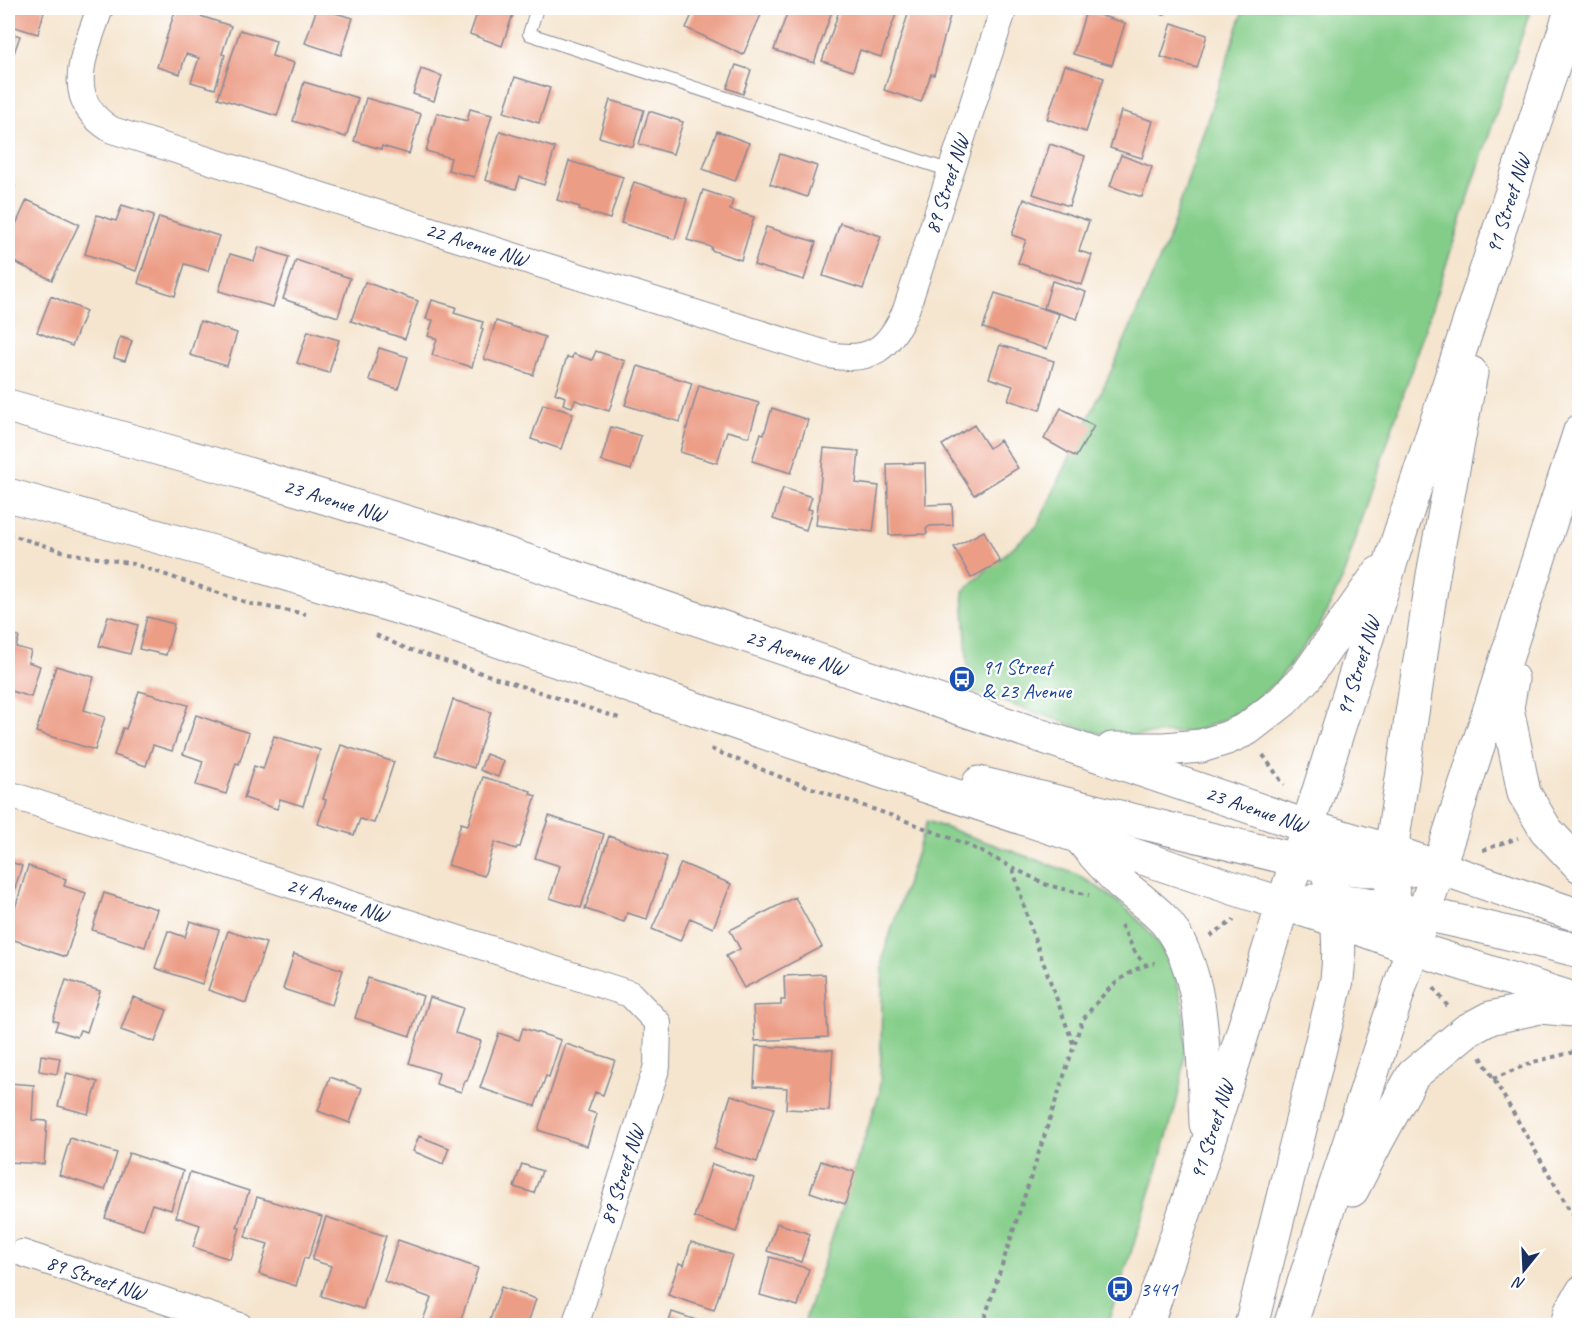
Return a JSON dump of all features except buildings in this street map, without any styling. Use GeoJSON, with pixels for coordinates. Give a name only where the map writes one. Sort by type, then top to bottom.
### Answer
{"type":"FeatureCollection","features":[{"type":"Feature","properties":{"kind":"main road","name":"91 Street NW"},"geometry":{"type":"LineString","coordinates":[[1309,827],[1394,552],[1572,8]]}},
{"type":"Feature","properties":{"kind":"main road"},"geometry":{"type":"LineString","coordinates":[[1294,1314],[1413,948],[1410,911],[1390,861],[1433,574],[1461,422],[1507,204]]}},
{"type":"Feature","properties":{"kind":"main road","name":"23 Avenue NW"},"geometry":{"type":"LineString","coordinates":[[8,406],[238,471],[465,540],[1309,827],[1390,861],[1439,868],[1580,916]]}},
{"type":"Feature","properties":{"kind":"main road"},"geometry":{"type":"LineString","coordinates":[[1410,911],[1439,868],[1580,432]]}},
{"type":"Feature","properties":{"kind":"main road"},"geometry":{"type":"LineString","coordinates":[[8,495],[213,552],[433,618],[742,725],[1282,904],[1335,910],[1410,911],[1580,951]]}},
{"type":"Feature","properties":{"kind":"main road"},"geometry":{"type":"LineString","coordinates":[[1084,749],[1164,749],[1201,746],[1246,729],[1283,701],[1306,677],[1394,552]]}},
{"type":"Feature","properties":{"kind":"main road"},"geometry":{"type":"LineString","coordinates":[[1524,604],[1507,708],[1524,793],[1546,830],[1580,866]]}},
{"type":"Feature","properties":{"kind":"main road"},"geometry":{"type":"LineString","coordinates":[[742,725],[1312,863],[1390,861]]}},
{"type":"Feature","properties":{"kind":"main road"},"geometry":{"type":"LineString","coordinates":[[1251,1326],[1337,980],[1340,957],[1335,910],[1312,863],[1309,827]]}},
{"type":"Feature","properties":{"kind":"main road"},"geometry":{"type":"LineString","coordinates":[[1079,837],[1121,883],[1165,921],[1183,951],[1191,972],[1201,1023],[1207,1146]]}},
{"type":"Feature","properties":{"kind":"main road","name":"91 Street NW"},"geometry":{"type":"LineString","coordinates":[[1146,1326],[1207,1146],[1282,904],[1312,863]]}},
{"type":"Feature","properties":{"kind":"main road"},"geometry":{"type":"LineString","coordinates":[[1335,910],[1413,948],[1580,1001]]}},
{"type":"Feature","properties":{"kind":"main road"},"geometry":{"type":"LineString","coordinates":[[1294,1314],[1377,1141],[1413,1075],[1466,1031],[1490,1018],[1540,1007],[1580,1011]]}},
{"type":"Feature","properties":{"kind":"street","name":"22 Avenue NW"},"geometry":{"type":"LineString","coordinates":[[100,8],[81,71],[81,81],[86,107],[100,123],[124,135],[829,355],[851,358],[875,352]]}},
{"type":"Feature","properties":{"kind":"street","name":"89 Street NW"},"geometry":{"type":"LineString","coordinates":[[875,352],[890,339],[899,327],[906,310],[1004,8]]}},
{"type":"Feature","properties":{"kind":"street","name":"24 Avenue NW"},"geometry":{"type":"LineString","coordinates":[[8,794],[630,994],[658,1023]]}},
{"type":"Feature","properties":{"kind":"street","name":"89 Street NW"},"geometry":{"type":"LineString","coordinates":[[575,1326],[657,1066],[658,1023]]}},
{"type":"Feature","properties":{"kind":"street","name":"89 Street NW"},"geometry":{"type":"LineString","coordinates":[[22,1253],[240,1326]]}},
{"type":"Feature","properties":{"kind":"street"},"geometry":{"type":"LineString","coordinates":[[1563,1326],[1567,1311],[1580,1289]]}},
{"type":"Feature","properties":{"kind":"lane"},"geometry":{"type":"LineString","coordinates":[[537,8],[529,34],[951,171]]}},
{"type":"Feature","properties":{"kind":"path"},"geometry":{"type":"LineString","coordinates":[[8,534],[68,553],[134,564],[251,604],[317,616]]}},
{"type":"Feature","properties":{"kind":"path"},"geometry":{"type":"LineString","coordinates":[[370,633],[405,648],[626,720]]}},
{"type":"Feature","properties":{"kind":"path"},"geometry":{"type":"LineString","coordinates":[[702,746],[783,778],[966,844],[1047,885],[1094,897]]}},
{"type":"Feature","properties":{"kind":"path"},"geometry":{"type":"LineString","coordinates":[[1259,749],[1285,787]]}},
{"type":"Feature","properties":{"kind":"path"},"geometry":{"type":"LineString","coordinates":[[1012,869],[1031,929],[1075,1047]]}},
{"type":"Feature","properties":{"kind":"path"},"geometry":{"type":"LineString","coordinates":[[982,1326],[1082,1021],[1101,996],[1124,977],[1146,965],[1136,954],[1120,923]]}},
{"type":"Feature","properties":{"kind":"path"},"geometry":{"type":"LineString","coordinates":[[1580,1053],[1574,1052],[1533,1062],[1493,1079],[1580,1228]]}},
{"type":"Feature","properties":{"kind":"green space"},"geometry":{"type":"Polygon","coordinates":[[[1244,8],[1531,8],[1342,580],[1319,627],[1278,680],[1238,713],[1197,731],[1118,737],[1087,730],[969,690],[963,591],[1037,526],[1114,365],[1168,240],[1244,8]]]}},
{"type":"Feature","properties":{"kind":"green space"},"geometry":{"type":"Polygon","coordinates":[[[927,821],[1076,874],[1105,892],[1130,911],[1150,932],[1166,955],[1177,981],[1183,1009],[1185,1041],[1180,1086],[1154,1181],[1107,1325],[803,1326],[880,1091],[883,956],[927,821]]]}},
{"type":"Feature","properties":{"kind":"place","name":"91 Street & 23 Avenue"},"geometry":{"type":"Point","coordinates":[962,679]}},
{"type":"Feature","properties":{"kind":"place","name":"3441"},"geometry":{"type":"Point","coordinates":[1120,1289]}}]}
